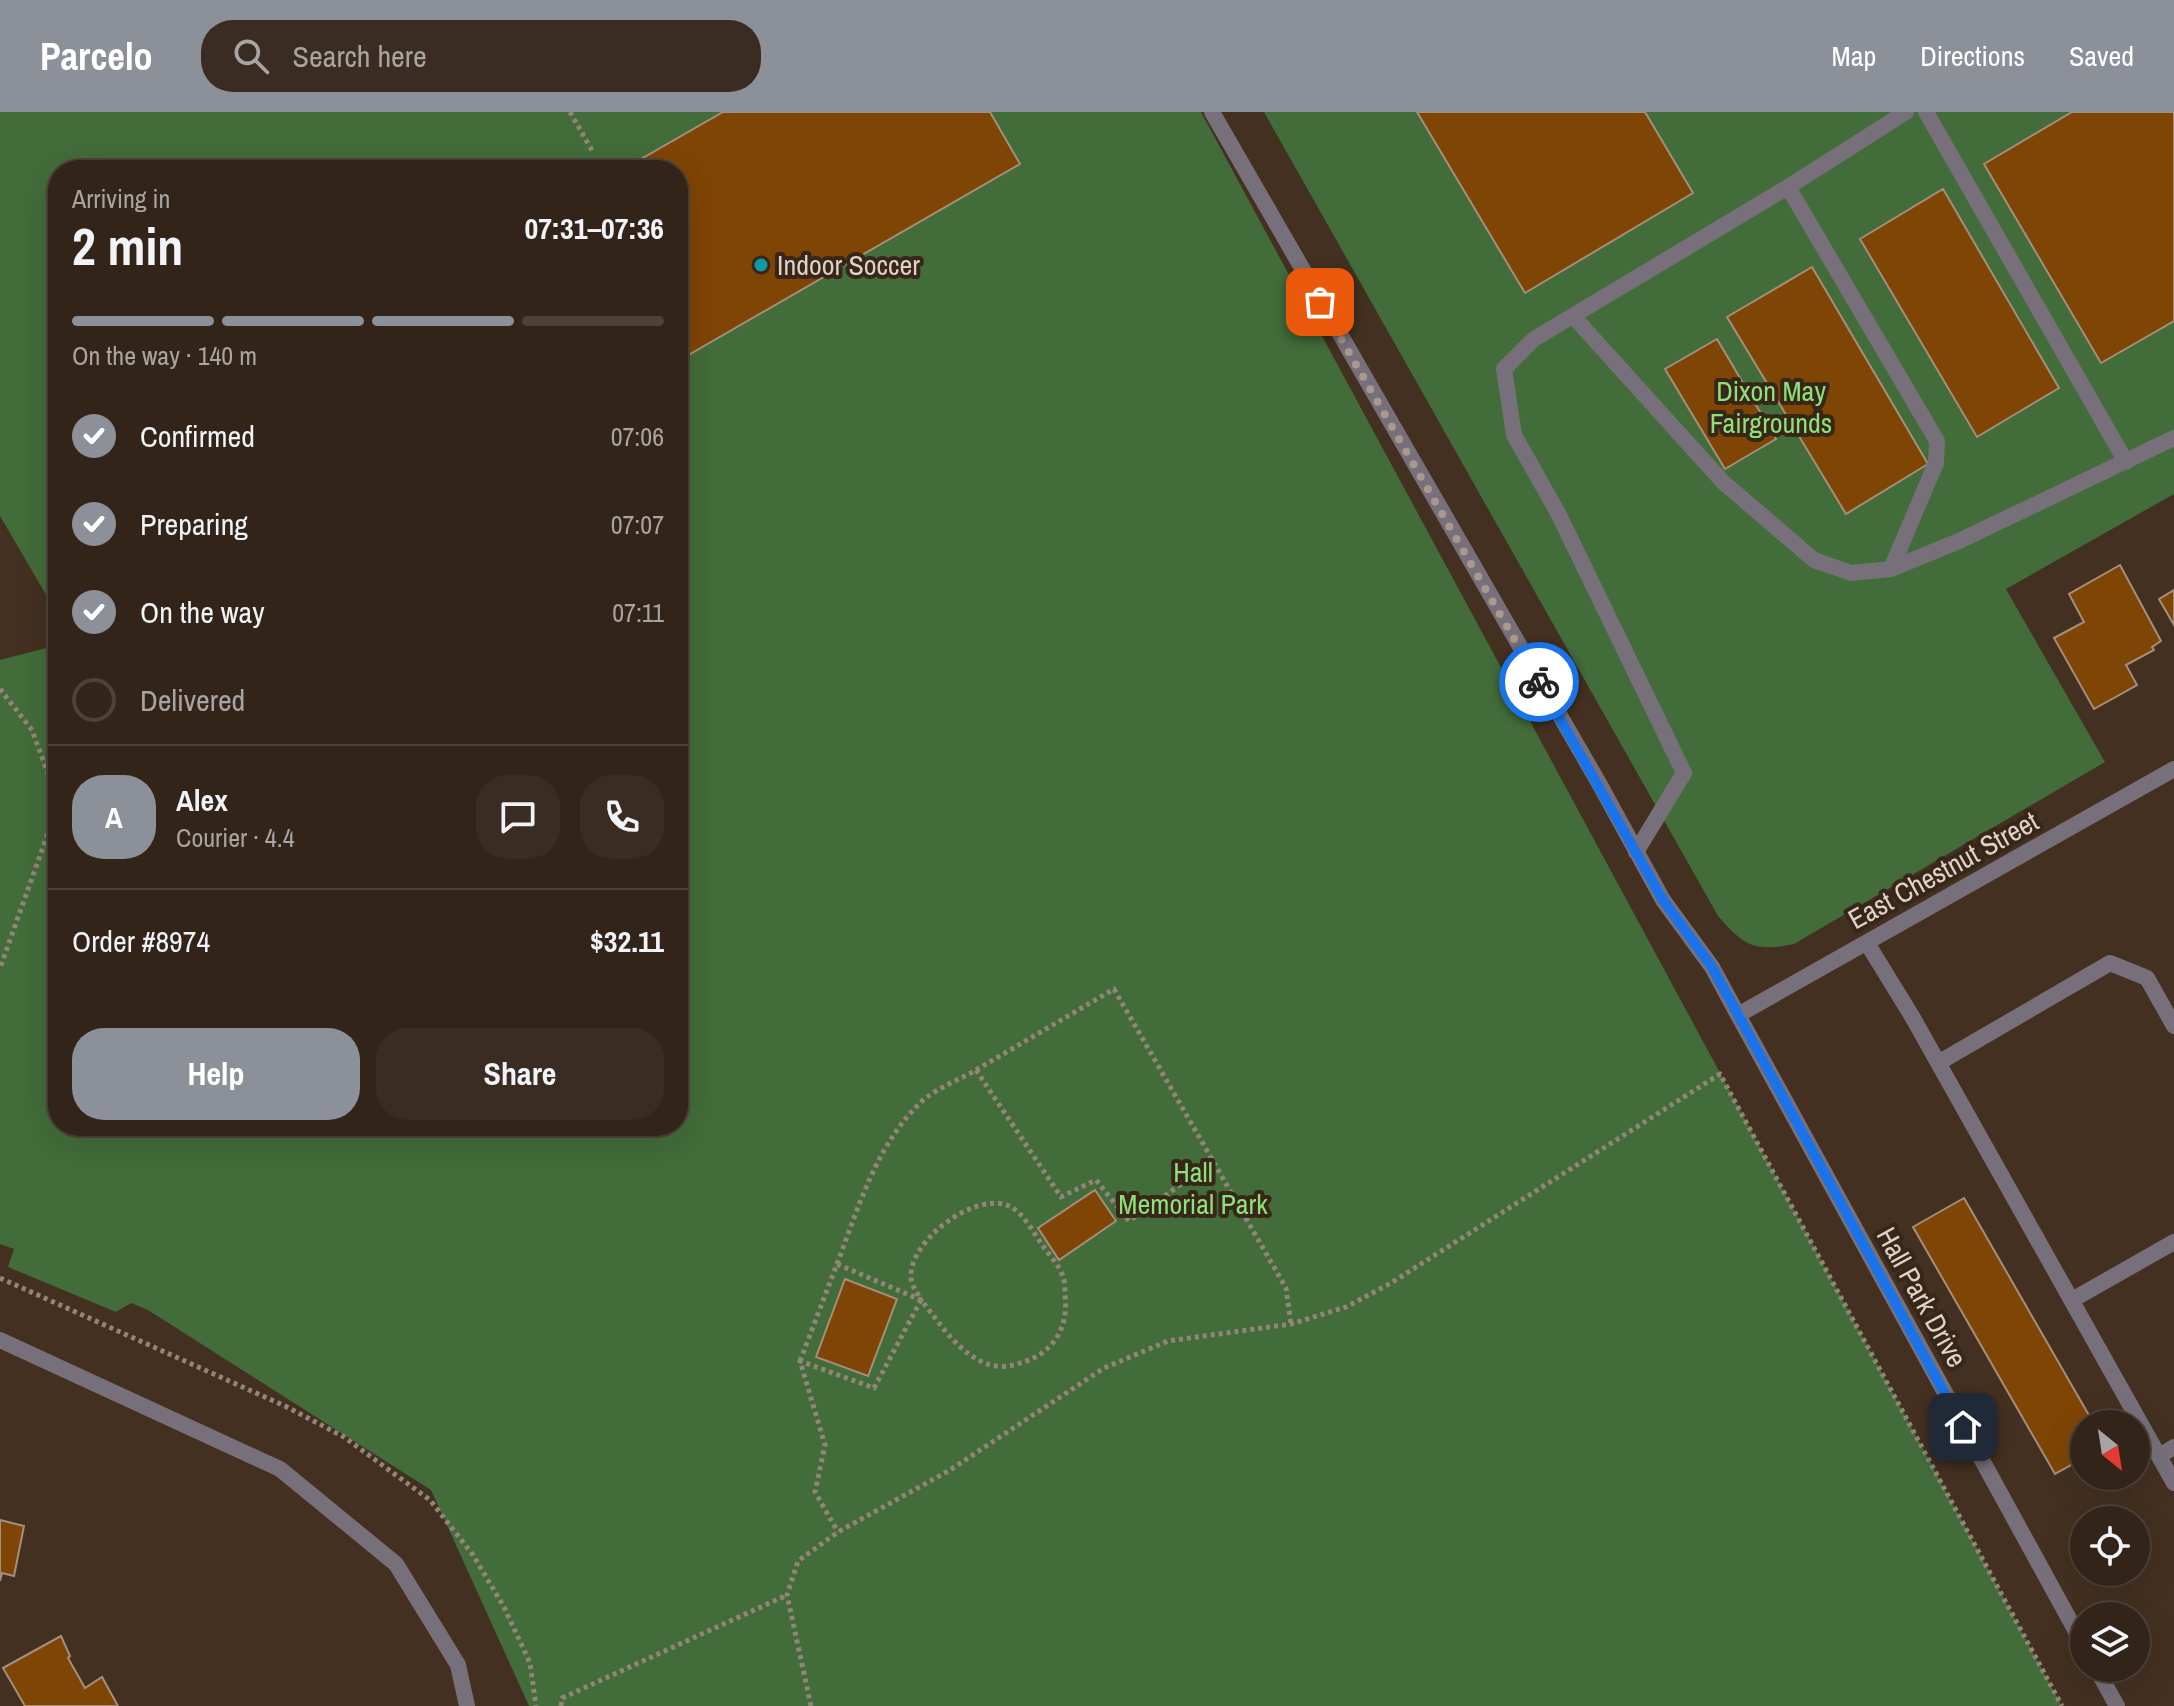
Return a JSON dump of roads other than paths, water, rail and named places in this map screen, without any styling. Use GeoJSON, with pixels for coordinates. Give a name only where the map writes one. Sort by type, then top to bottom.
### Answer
{"type":"FeatureCollection","features":[{"type":"Feature","properties":{"kind":"street","name":"Hall Park Drive"},"geometry":{"type":"LineString","coordinates":[[1212,112],[1663,900],[1712,967],[2070,1620]]}},
{"type":"Feature","properties":{"kind":"street"},"geometry":{"type":"LineString","coordinates":[[1636,852],[1684,773],[1558,513],[1514,435],[1504,369],[1534,339],[1788,187],[1906,112]]}},
{"type":"Feature","properties":{"kind":"street"},"geometry":{"type":"LineString","coordinates":[[1926,112],[2126,462]]}},
{"type":"Feature","properties":{"kind":"street"},"geometry":{"type":"LineString","coordinates":[[1788,187],[1937,441],[1936,463],[1891,569]]}},
{"type":"Feature","properties":{"kind":"street"},"geometry":{"type":"LineString","coordinates":[[1573,316],[1723,482],[1814,560],[1851,573],[1891,569],[1959,541],[2174,438]]}},
{"type":"Feature","properties":{"kind":"street","name":"East Chestnut Street"},"geometry":{"type":"LineString","coordinates":[[1738,1015],[2174,769]]}},
{"type":"Feature","properties":{"kind":"street"},"geometry":{"type":"LineString","coordinates":[[1867,943],[1938,1063],[2174,1483]]}},
{"type":"Feature","properties":{"kind":"street"},"geometry":{"type":"LineString","coordinates":[[1938,1063],[2110,963],[2147,978],[2174,1026]]}},
{"type":"Feature","properties":{"kind":"street"},"geometry":{"type":"LineString","coordinates":[[2072,1300],[2174,1242]]}},
{"type":"Feature","properties":{"kind":"street"},"geometry":{"type":"LineString","coordinates":[[0,1340],[280,1469],[396,1564],[458,1665],[467,1706]]}},
{"type":"Feature","properties":{"kind":"street"},"geometry":{"type":"LineString","coordinates":[[2159,1456],[2174,1447]]}},
{"type":"Feature","properties":{"kind":"street"},"geometry":{"type":"LineString","coordinates":[[2104,1682],[2117,1706]]}},
{"type":"Feature","properties":{"kind":"place","name":"Indoor Soccer"},"geometry":{"type":"Point","coordinates":[761,265]}},
{"type":"Feature","properties":{"kind":"park label","name":"Dixon May Fairgrounds"},"geometry":{"type":"Point","coordinates":[1771,407]}},
{"type":"Feature","properties":{"kind":"park label","name":"Hall Memorial Park"},"geometry":{"type":"Point","coordinates":[1193,1188]}}]}
